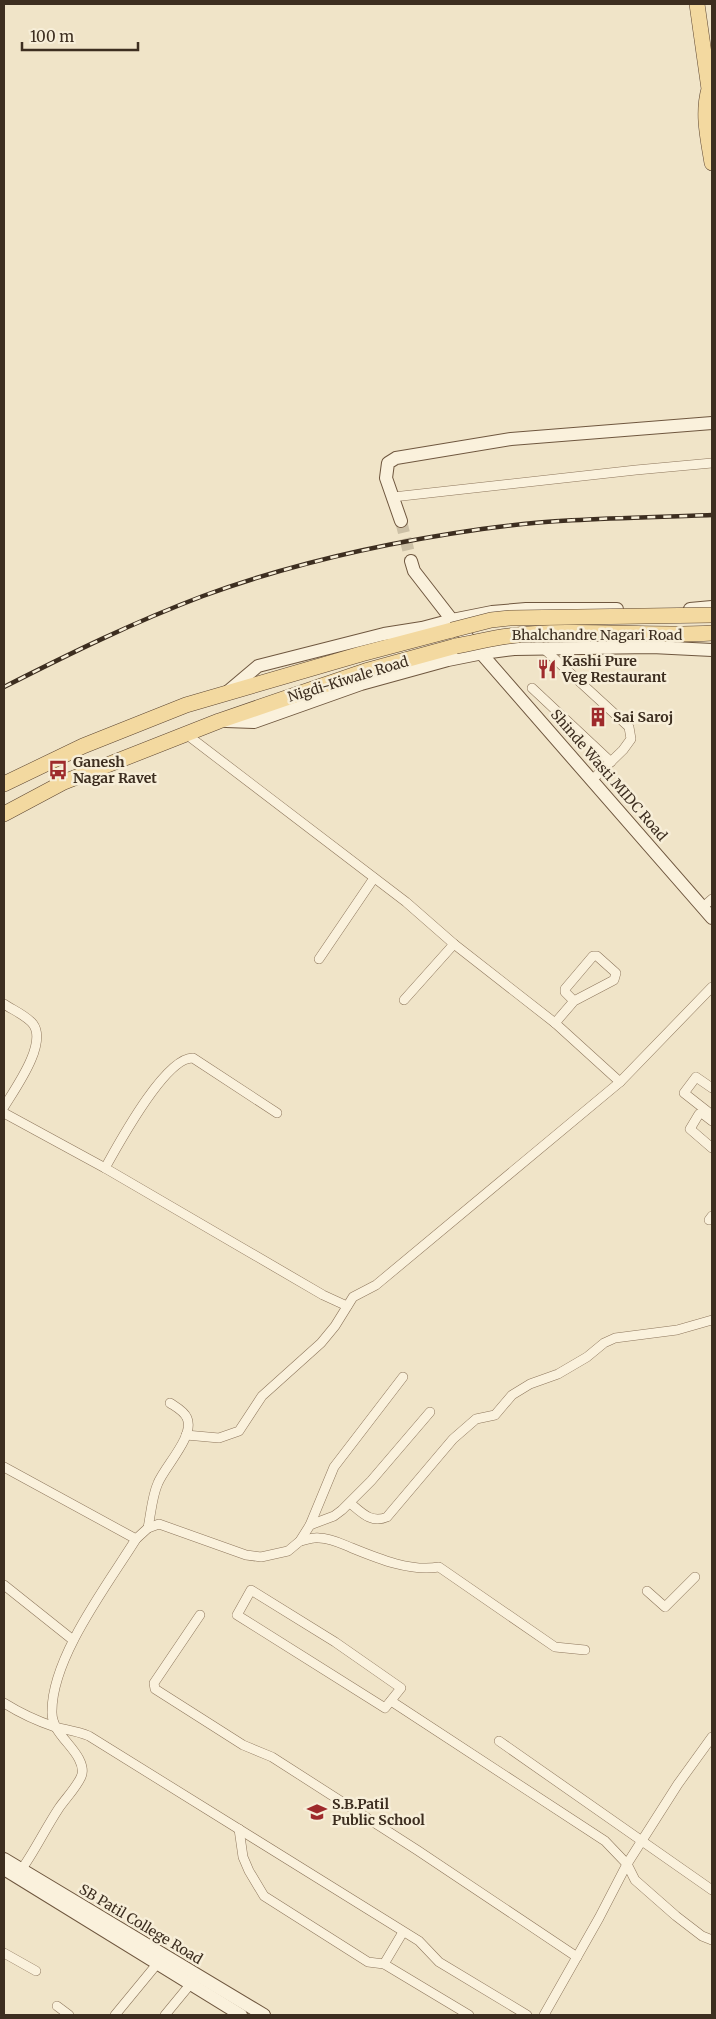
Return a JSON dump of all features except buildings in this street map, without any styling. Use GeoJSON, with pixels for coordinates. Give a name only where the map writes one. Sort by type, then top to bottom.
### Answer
{"type":"FeatureCollection","features":[{"type":"Feature","properties":{"kind":"main road"},"geometry":{"type":"LineString","coordinates":[[697,4],[712,105]]}},
{"type":"Feature","properties":{"kind":"main road"},"geometry":{"type":"LineString","coordinates":[[710,89],[706,100],[706,120],[712,163]]}},
{"type":"Feature","properties":{"kind":"main road","name":"Nigdi-Kiwale Road"},"geometry":{"type":"LineString","coordinates":[[4,784],[83,746],[186,705],[361,654],[491,620],[529,617],[712,615]]}},
{"type":"Feature","properties":{"kind":"main road","name":"Nigdi-Kiwale Road"},"geometry":{"type":"LineString","coordinates":[[4,814],[64,782],[219,721],[365,671],[456,646],[509,636],[712,633]]}},
{"type":"Feature","properties":{"kind":"street"},"geometry":{"type":"LineString","coordinates":[[401,520],[386,478],[388,463],[396,458],[511,439],[712,423]]}},
{"type":"Feature","properties":{"kind":"street"},"geometry":{"type":"LineString","coordinates":[[393,497],[712,463]]}},
{"type":"Feature","properties":{"kind":"street","name":"Shinde Wasti MIDC Road"},"geometry":{"type":"LineString","coordinates":[[411,561],[414,571],[452,620],[593,779],[708,903],[712,918]]}},
{"type":"Feature","properties":{"kind":"street"},"geometry":{"type":"LineString","coordinates":[[221,696],[258,666],[492,612],[526,609],[694,609],[712,607]]}},
{"type":"Feature","properties":{"kind":"street","name":"Bhalchandre Nagari Road"},"geometry":{"type":"LineString","coordinates":[[219,721],[254,722],[371,681],[448,660],[482,653],[544,648],[652,647],[712,650]]}},
{"type":"Feature","properties":{"kind":"street"},"geometry":{"type":"LineString","coordinates":[[544,648],[629,727],[630,739],[612,762],[593,779]]}},
{"type":"Feature","properties":{"kind":"street"},"geometry":{"type":"LineString","coordinates":[[532,688],[612,762]]}},
{"type":"Feature","properties":{"kind":"street"},"geometry":{"type":"LineString","coordinates":[[186,734],[374,878],[555,1023],[620,1082]]}},
{"type":"Feature","properties":{"kind":"street"},"geometry":{"type":"LineString","coordinates":[[318,959],[374,878]]}},
{"type":"Feature","properties":{"kind":"street"},"geometry":{"type":"LineString","coordinates":[[404,1000],[454,944]]}},
{"type":"Feature","properties":{"kind":"street"},"geometry":{"type":"LineString","coordinates":[[555,1023],[574,1001],[614,980],[616,973],[597,956],[593,956],[565,989],[565,992],[574,1001]]}},
{"type":"Feature","properties":{"kind":"street"},"geometry":{"type":"LineString","coordinates":[[186,1435],[219,1438],[239,1431],[262,1396],[321,1343],[335,1326],[352,1297],[376,1284],[620,1082],[712,987]]}},
{"type":"Feature","properties":{"kind":"street"},"geometry":{"type":"LineString","coordinates":[[4,1004],[33,1024],[36,1030],[36,1038],[35,1051],[31,1062],[4,1107]]}},
{"type":"Feature","properties":{"kind":"street"},"geometry":{"type":"LineString","coordinates":[[106,1168],[134,1118],[157,1086],[168,1072],[188,1057],[193,1058],[278,1113]]}},
{"type":"Feature","properties":{"kind":"street"},"geometry":{"type":"LineString","coordinates":[[712,1088],[696,1077],[684,1093],[712,1115]]}},
{"type":"Feature","properties":{"kind":"street"},"geometry":{"type":"LineString","coordinates":[[4,1113],[106,1168],[312,1289],[347,1306]]}},
{"type":"Feature","properties":{"kind":"street"},"geometry":{"type":"LineString","coordinates":[[712,1121],[703,1114],[699,1114],[690,1129],[712,1148]]}},
{"type":"Feature","properties":{"kind":"street"},"geometry":{"type":"LineString","coordinates":[[350,1503],[374,1520],[387,1517],[453,1439],[476,1420],[495,1415],[512,1395],[530,1384],[558,1374],[604,1343],[615,1338],[677,1330],[712,1320]]}},
{"type":"Feature","properties":{"kind":"street"},"geometry":{"type":"LineString","coordinates":[[9,1869],[81,1778],[83,1770],[78,1757],[57,1728],[51,1712],[53,1700],[61,1668],[73,1640],[136,1540],[148,1528],[159,1524],[246,1555],[261,1557],[288,1551],[300,1541],[310,1524],[334,1467],[403,1377]]}},
{"type":"Feature","properties":{"kind":"street"},"geometry":{"type":"LineString","coordinates":[[148,1528],[158,1480],[186,1435],[189,1426],[183,1412],[170,1403]]}},
{"type":"Feature","properties":{"kind":"street"},"geometry":{"type":"LineString","coordinates":[[310,1524],[334,1516],[350,1503],[430,1412]]}},
{"type":"Feature","properties":{"kind":"street"},"geometry":{"type":"LineString","coordinates":[[4,1467],[136,1540]]}},
{"type":"Feature","properties":{"kind":"street"},"geometry":{"type":"LineString","coordinates":[[300,1541],[318,1538],[331,1540],[409,1567],[424,1570],[439,1567],[555,1647],[585,1650]]}},
{"type":"Feature","properties":{"kind":"street"},"geometry":{"type":"LineString","coordinates":[[647,1592],[665,1607],[695,1577]]}},
{"type":"Feature","properties":{"kind":"street"},"geometry":{"type":"LineString","coordinates":[[4,1585],[73,1640]]}},
{"type":"Feature","properties":{"kind":"street"},"geometry":{"type":"LineString","coordinates":[[251,1590],[335,1642],[401,1688],[391,1701],[385,1708],[237,1615],[251,1590]]}},
{"type":"Feature","properties":{"kind":"street"},"geometry":{"type":"LineString","coordinates":[[200,1615],[154,1683],[155,1689],[242,1745],[272,1757],[417,1850],[577,1957]]}},
{"type":"Feature","properties":{"kind":"street"},"geometry":{"type":"LineString","coordinates":[[391,1701],[605,1841],[627,1864],[635,1880],[702,1936],[712,1940]]}},
{"type":"Feature","properties":{"kind":"street"},"geometry":{"type":"LineString","coordinates":[[4,1703],[26,1716],[57,1728],[78,1731],[89,1736],[419,1941],[439,1962],[527,2015]]}},
{"type":"Feature","properties":{"kind":"street"},"geometry":{"type":"LineString","coordinates":[[544,2015],[627,1864],[678,1784],[709,1750],[712,1737]]}},
{"type":"Feature","properties":{"kind":"street"},"geometry":{"type":"LineString","coordinates":[[499,1741],[712,1890]]}},
{"type":"Feature","properties":{"kind":"street"},"geometry":{"type":"LineString","coordinates":[[239,1829],[243,1857],[264,1896],[368,1962],[384,1964],[469,2015]]}},
{"type":"Feature","properties":{"kind":"street","name":"SB Patil College Road"},"geometry":{"type":"LineString","coordinates":[[9,1869],[157,1964],[264,2015]]}},
{"type":"Feature","properties":{"kind":"street","name":"SB Patil College Road"},"geometry":{"type":"LineString","coordinates":[[9,1869],[194,1980],[241,2015]]}},
{"type":"Feature","properties":{"kind":"street"},"geometry":{"type":"LineString","coordinates":[[384,1964],[403,1932]]}},
{"type":"Feature","properties":{"kind":"street"},"geometry":{"type":"LineString","coordinates":[[4,1953],[36,1971]]}},
{"type":"Feature","properties":{"kind":"street"},"geometry":{"type":"LineString","coordinates":[[115,2015],[157,1964]]}},
{"type":"Feature","properties":{"kind":"street"},"geometry":{"type":"LineString","coordinates":[[164,2015],[194,1980]]}},
{"type":"Feature","properties":{"kind":"street"},"geometry":{"type":"LineString","coordinates":[[57,2006],[68,2015]]}},
{"type":"Feature","properties":{"kind":"tunnel"},"geometry":{"type":"LineString","coordinates":[[401,521],[411,561]]}},
{"type":"Feature","properties":{"kind":"railway"},"geometry":{"type":"LineString","coordinates":[[4,687],[102,639],[177,606],[236,584],[341,555],[412,540],[511,525],[597,519],[712,515]]}},
{"type":"Feature","properties":{"kind":"place","name":"Kashi Pure Veg Restaurant"},"geometry":{"type":"Point","coordinates":[547,669]}},
{"type":"Feature","properties":{"kind":"place","name":"Sai Saroj"},"geometry":{"type":"Point","coordinates":[598,717]}},
{"type":"Feature","properties":{"kind":"place","name":"Ganesh Nagar Ravet"},"geometry":{"type":"Point","coordinates":[58,770]}},
{"type":"Feature","properties":{"kind":"place","name":"S.B.Patil Public School"},"geometry":{"type":"Point","coordinates":[317,1812]}}]}
